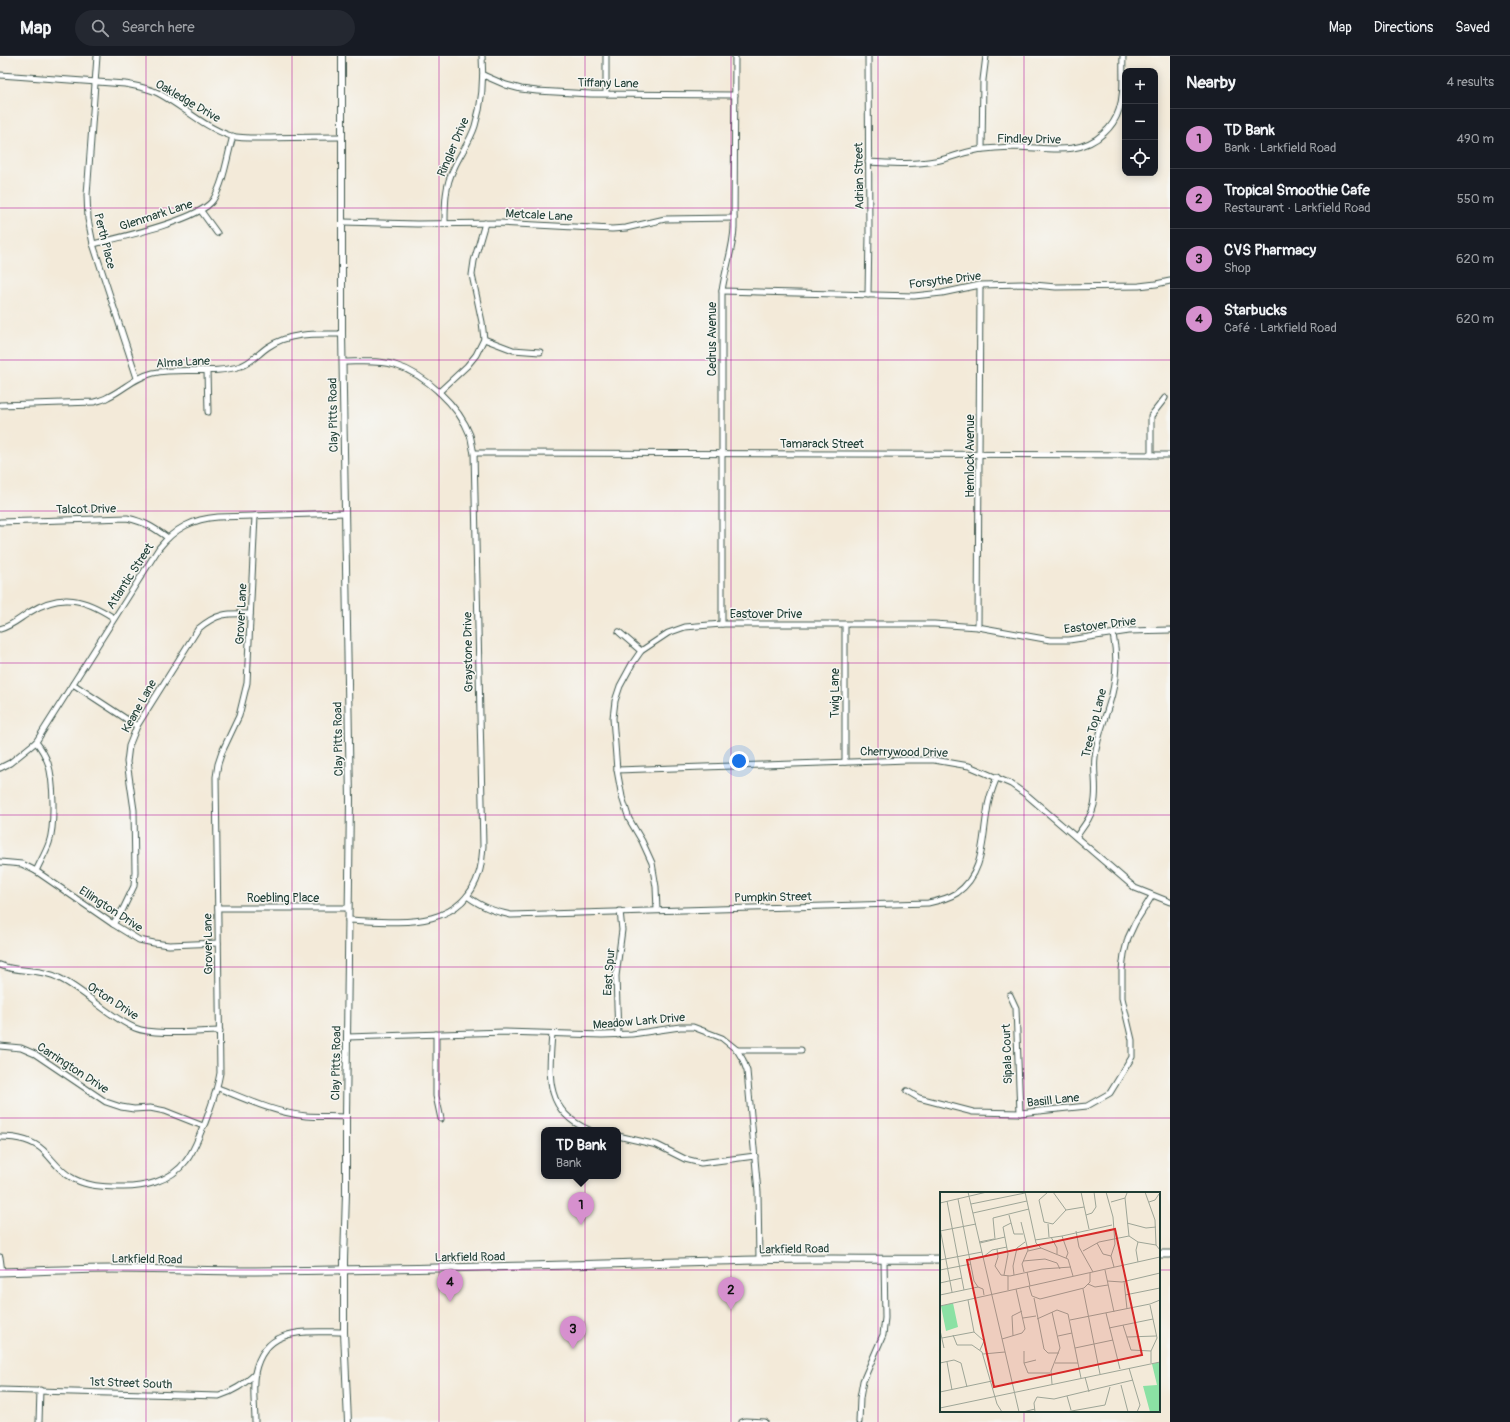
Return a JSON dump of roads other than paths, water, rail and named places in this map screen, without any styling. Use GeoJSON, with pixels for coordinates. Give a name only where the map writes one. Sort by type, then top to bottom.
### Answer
{"type":"FeatureCollection","features":[{"type":"Feature","properties":{"kind":"main road","name":"Larkfield Road"},"geometry":{"type":"LineString","coordinates":[[1,1272],[112,1269],[255,1271],[344,1270],[759,1260],[940,1259]]}},
{"type":"Feature","properties":{"kind":"street","name":"Perth Place"},"geometry":{"type":"LineString","coordinates":[[97,56],[86,195],[88,219],[93,244],[136,378]]}},
{"type":"Feature","properties":{"kind":"street","name":"Clay Pitts Road"},"geometry":{"type":"LineString","coordinates":[[342,56],[342,334],[350,800],[346,1193],[344,1228],[344,1332],[348,1422]]}},
{"type":"Feature","properties":{"kind":"street","name":"Ringler Drive"},"geometry":{"type":"LineString","coordinates":[[445,223],[446,195],[449,182],[453,169],[468,142],[474,127],[482,92],[482,56]]}},
{"type":"Feature","properties":{"kind":"street"},"geometry":{"type":"LineString","coordinates":[[606,56],[606,93]]}},
{"type":"Feature","properties":{"kind":"street","name":"Cedrus Avenue"},"geometry":{"type":"LineString","coordinates":[[722,624],[722,291],[734,240],[735,56]]}},
{"type":"Feature","properties":{"kind":"street","name":"Adrian Street"},"geometry":{"type":"LineString","coordinates":[[868,56],[868,295]]}},
{"type":"Feature","properties":{"kind":"street"},"geometry":{"type":"LineString","coordinates":[[982,149],[983,80],[986,56]]}},
{"type":"Feature","properties":{"kind":"street","name":"Findley Drive"},"geometry":{"type":"LineString","coordinates":[[868,162],[895,163],[935,161],[982,149],[1017,147],[1062,150],[1074,149],[1098,138],[1109,129],[1120,110],[1123,85],[1123,56]]}},
{"type":"Feature","properties":{"kind":"street","name":"Oakledge Drive"},"geometry":{"type":"LineString","coordinates":[[0,75],[140,86],[156,92],[174,102],[193,117],[211,128],[233,136],[260,138],[342,137]]}},
{"type":"Feature","properties":{"kind":"street","name":"Tiffany Lane"},"geometry":{"type":"LineString","coordinates":[[483,75],[506,85],[521,89],[591,94],[606,93],[735,96]]}},
{"type":"Feature","properties":{"kind":"street","name":"Glenmark Lane"},"geometry":{"type":"LineString","coordinates":[[93,244],[179,220],[201,210],[212,202],[220,183],[233,136]]}},
{"type":"Feature","properties":{"kind":"street","name":"Glenmark Lane"},"geometry":{"type":"LineString","coordinates":[[201,210],[217,233]]}},
{"type":"Feature","properties":{"kind":"street","name":"Metcale Lane"},"geometry":{"type":"LineString","coordinates":[[343,222],[417,224],[485,223],[612,229],[626,228],[665,219],[734,218]]}},
{"type":"Feature","properties":{"kind":"street"},"geometry":{"type":"LineString","coordinates":[[439,392],[467,366],[476,354],[484,339],[472,275],[474,261],[485,223]]}},
{"type":"Feature","properties":{"kind":"street","name":"Forsythe Drive"},"geometry":{"type":"LineString","coordinates":[[722,291],[930,295],[980,285],[1023,284],[1056,287],[1139,286],[1170,281]]}},
{"type":"Feature","properties":{"kind":"street","name":"Hemlock Avenue"},"geometry":{"type":"LineString","coordinates":[[978,627],[980,285]]}},
{"type":"Feature","properties":{"kind":"street","name":"Alma Lane"},"geometry":{"type":"LineString","coordinates":[[0,405],[94,402],[108,398],[136,378],[166,371],[225,370],[242,366],[282,339],[298,335],[342,334]]}},
{"type":"Feature","properties":{"kind":"street"},"geometry":{"type":"LineString","coordinates":[[484,339],[513,350],[540,352]]}},
{"type":"Feature","properties":{"kind":"street","name":"Graystone Drive"},"geometry":{"type":"LineString","coordinates":[[343,362],[378,362],[394,365],[423,378],[439,392],[461,419],[470,436],[474,453],[482,846],[480,872],[474,885],[467,896],[444,914],[433,918],[404,922],[348,920]]}},
{"type":"Feature","properties":{"kind":"street"},"geometry":{"type":"LineString","coordinates":[[207,371],[208,412]]}},
{"type":"Feature","properties":{"kind":"street"},"geometry":{"type":"LineString","coordinates":[[1151,455],[1151,416],[1165,398]]}},
{"type":"Feature","properties":{"kind":"street","name":"Tamarack Street"},"geometry":{"type":"LineString","coordinates":[[474,453],[1170,455]]}},
{"type":"Feature","properties":{"kind":"street","name":"Atlantic Street"},"geometry":{"type":"LineString","coordinates":[[0,768],[10,763],[36,742],[159,548],[180,528],[203,518],[345,513]]}},
{"type":"Feature","properties":{"kind":"street","name":"Grover Lane"},"geometry":{"type":"LineString","coordinates":[[0,1137],[17,1138],[30,1142],[42,1149],[61,1170],[72,1178],[85,1184],[101,1187],[131,1188],[145,1186],[161,1181],[174,1172],[186,1161],[203,1126],[218,1088],[220,1074],[216,777],[222,752],[239,716],[248,683],[255,516]]}},
{"type":"Feature","properties":{"kind":"street","name":"Talcot Drive"},"geometry":{"type":"LineString","coordinates":[[0,522],[126,518],[140,521],[152,526],[168,538]]}},
{"type":"Feature","properties":{"kind":"street"},"geometry":{"type":"LineString","coordinates":[[0,629],[17,621],[42,605],[65,599],[79,600],[96,607],[114,618]]}},
{"type":"Feature","properties":{"kind":"street","name":"Keane Lane"},"geometry":{"type":"LineString","coordinates":[[113,924],[123,909],[134,886],[134,810],[127,762],[129,746],[137,726],[198,629],[218,616],[230,613],[250,614]]}},
{"type":"Feature","properties":{"kind":"street","name":"Eastover Drive"},"geometry":{"type":"LineString","coordinates":[[657,910],[656,887],[652,863],[629,819],[622,797],[617,770],[613,718],[615,701],[626,674],[641,651],[668,633],[685,627],[722,624],[934,624],[978,627],[1050,640],[1069,640],[1129,631],[1170,630]]}},
{"type":"Feature","properties":{"kind":"street","name":"Twig Lane"},"geometry":{"type":"LineString","coordinates":[[845,625],[845,762]]}},
{"type":"Feature","properties":{"kind":"street"},"geometry":{"type":"LineString","coordinates":[[619,632],[641,651]]}},
{"type":"Feature","properties":{"kind":"street","name":"Tree Top Lane"},"geometry":{"type":"LineString","coordinates":[[1076,837],[1088,820],[1094,804],[1095,789],[1093,771],[1095,755],[1098,737],[1112,694],[1115,674],[1116,652],[1113,634]]}},
{"type":"Feature","properties":{"kind":"street"},"geometry":{"type":"LineString","coordinates":[[73,684],[137,726]]}},
{"type":"Feature","properties":{"kind":"street"},"geometry":{"type":"LineString","coordinates":[[36,742],[45,754],[52,780],[52,830],[49,843],[36,871]]}},
{"type":"Feature","properties":{"kind":"street","name":"Cherrywood Drive"},"geometry":{"type":"LineString","coordinates":[[617,770],[934,760],[969,766],[997,777],[1028,796],[1135,888],[1170,902]]}},
{"type":"Feature","properties":{"kind":"street","name":"Pumpkin Street"},"geometry":{"type":"LineString","coordinates":[[467,896],[480,906],[495,912],[511,915],[928,903],[956,893],[969,882],[979,865],[983,847],[987,812],[992,790],[997,777]]}},
{"type":"Feature","properties":{"kind":"street","name":"Ellington Drive"},"geometry":{"type":"LineString","coordinates":[[0,862],[22,864],[36,871],[139,940],[169,945],[218,943]]}},
{"type":"Feature","properties":{"kind":"street","name":"Basill Lane"},"geometry":{"type":"LineString","coordinates":[[908,1091],[919,1098],[973,1112],[1020,1113],[1087,1106],[1110,1093],[1132,1057],[1132,1040],[1122,998],[1122,970],[1124,954],[1128,938],[1135,923],[1152,896]]}},
{"type":"Feature","properties":{"kind":"street","name":"Roebling Place"},"geometry":{"type":"LineString","coordinates":[[218,908],[348,908]]}},
{"type":"Feature","properties":{"kind":"street","name":"East Spur"},"geometry":{"type":"LineString","coordinates":[[618,1035],[616,976],[622,930],[620,911]]}},
{"type":"Feature","properties":{"kind":"street","name":"Orton Drive"},"geometry":{"type":"LineString","coordinates":[[0,965],[47,973],[60,978],[121,1021],[136,1028],[164,1032],[220,1031]]}},
{"type":"Feature","properties":{"kind":"street","name":"Sipala Court"},"geometry":{"type":"LineString","coordinates":[[1010,995],[1016,1008],[1020,1113]]}},
{"type":"Feature","properties":{"kind":"street","name":"Meadow Lark Drive"},"geometry":{"type":"LineString","coordinates":[[347,1037],[505,1032],[618,1035],[680,1027],[693,1027],[722,1038],[737,1050],[747,1071],[758,1192],[759,1260]]}},
{"type":"Feature","properties":{"kind":"street"},"geometry":{"type":"LineString","coordinates":[[436,1034],[436,1096],[441,1119]]}},
{"type":"Feature","properties":{"kind":"street"},"geometry":{"type":"LineString","coordinates":[[552,1034],[550,1073],[552,1093],[558,1107],[578,1125],[582,1127]]}},
{"type":"Feature","properties":{"kind":"street","name":"Carrington Drive"},"geometry":{"type":"LineString","coordinates":[[0,1046],[21,1048],[35,1054],[106,1102],[121,1107],[134,1109],[150,1108],[165,1111],[203,1126]]}},
{"type":"Feature","properties":{"kind":"street"},"geometry":{"type":"LineString","coordinates":[[737,1050],[802,1050]]}},
{"type":"Feature","properties":{"kind":"street"},"geometry":{"type":"LineString","coordinates":[[218,1088],[289,1113],[306,1116],[346,1117]]}},
{"type":"Feature","properties":{"kind":"street"},"geometry":{"type":"LineString","coordinates":[[621,1137],[657,1145],[685,1159],[701,1163],[755,1156]]}},
{"type":"Feature","properties":{"kind":"street"},"geometry":{"type":"LineString","coordinates":[[0,1257],[1,1272]]}},
{"type":"Feature","properties":{"kind":"street"},"geometry":{"type":"LineString","coordinates":[[859,1422],[860,1398],[864,1381],[884,1335],[884,1260]]}},
{"type":"Feature","properties":{"kind":"street"},"geometry":{"type":"LineString","coordinates":[[255,1422],[255,1374],[259,1360],[266,1348],[285,1335],[296,1332],[344,1332]]}},
{"type":"Feature","properties":{"kind":"street","name":"1st Street South"},"geometry":{"type":"LineString","coordinates":[[0,1390],[219,1396],[233,1391],[255,1374]]}},
{"type":"Feature","properties":{"kind":"street"},"geometry":{"type":"LineString","coordinates":[[39,1422],[40,1390]]}},
{"type":"Feature","properties":{"kind":"street"},"geometry":{"type":"LineString","coordinates":[[742,1422],[765,1422]]}},
{"type":"Feature","properties":{"kind":"place","name":"TD Bank"},"geometry":{"type":"Point","coordinates":[581,1225]}},
{"type":"Feature","properties":{"kind":"place","name":"Starbucks"},"geometry":{"type":"Point","coordinates":[450,1302]}},
{"type":"Feature","properties":{"kind":"place","name":"Tropical Smoothie Cafe"},"geometry":{"type":"Point","coordinates":[731,1310]}},
{"type":"Feature","properties":{"kind":"place","name":"CVS Pharmacy"},"geometry":{"type":"Point","coordinates":[573,1349]}}]}
